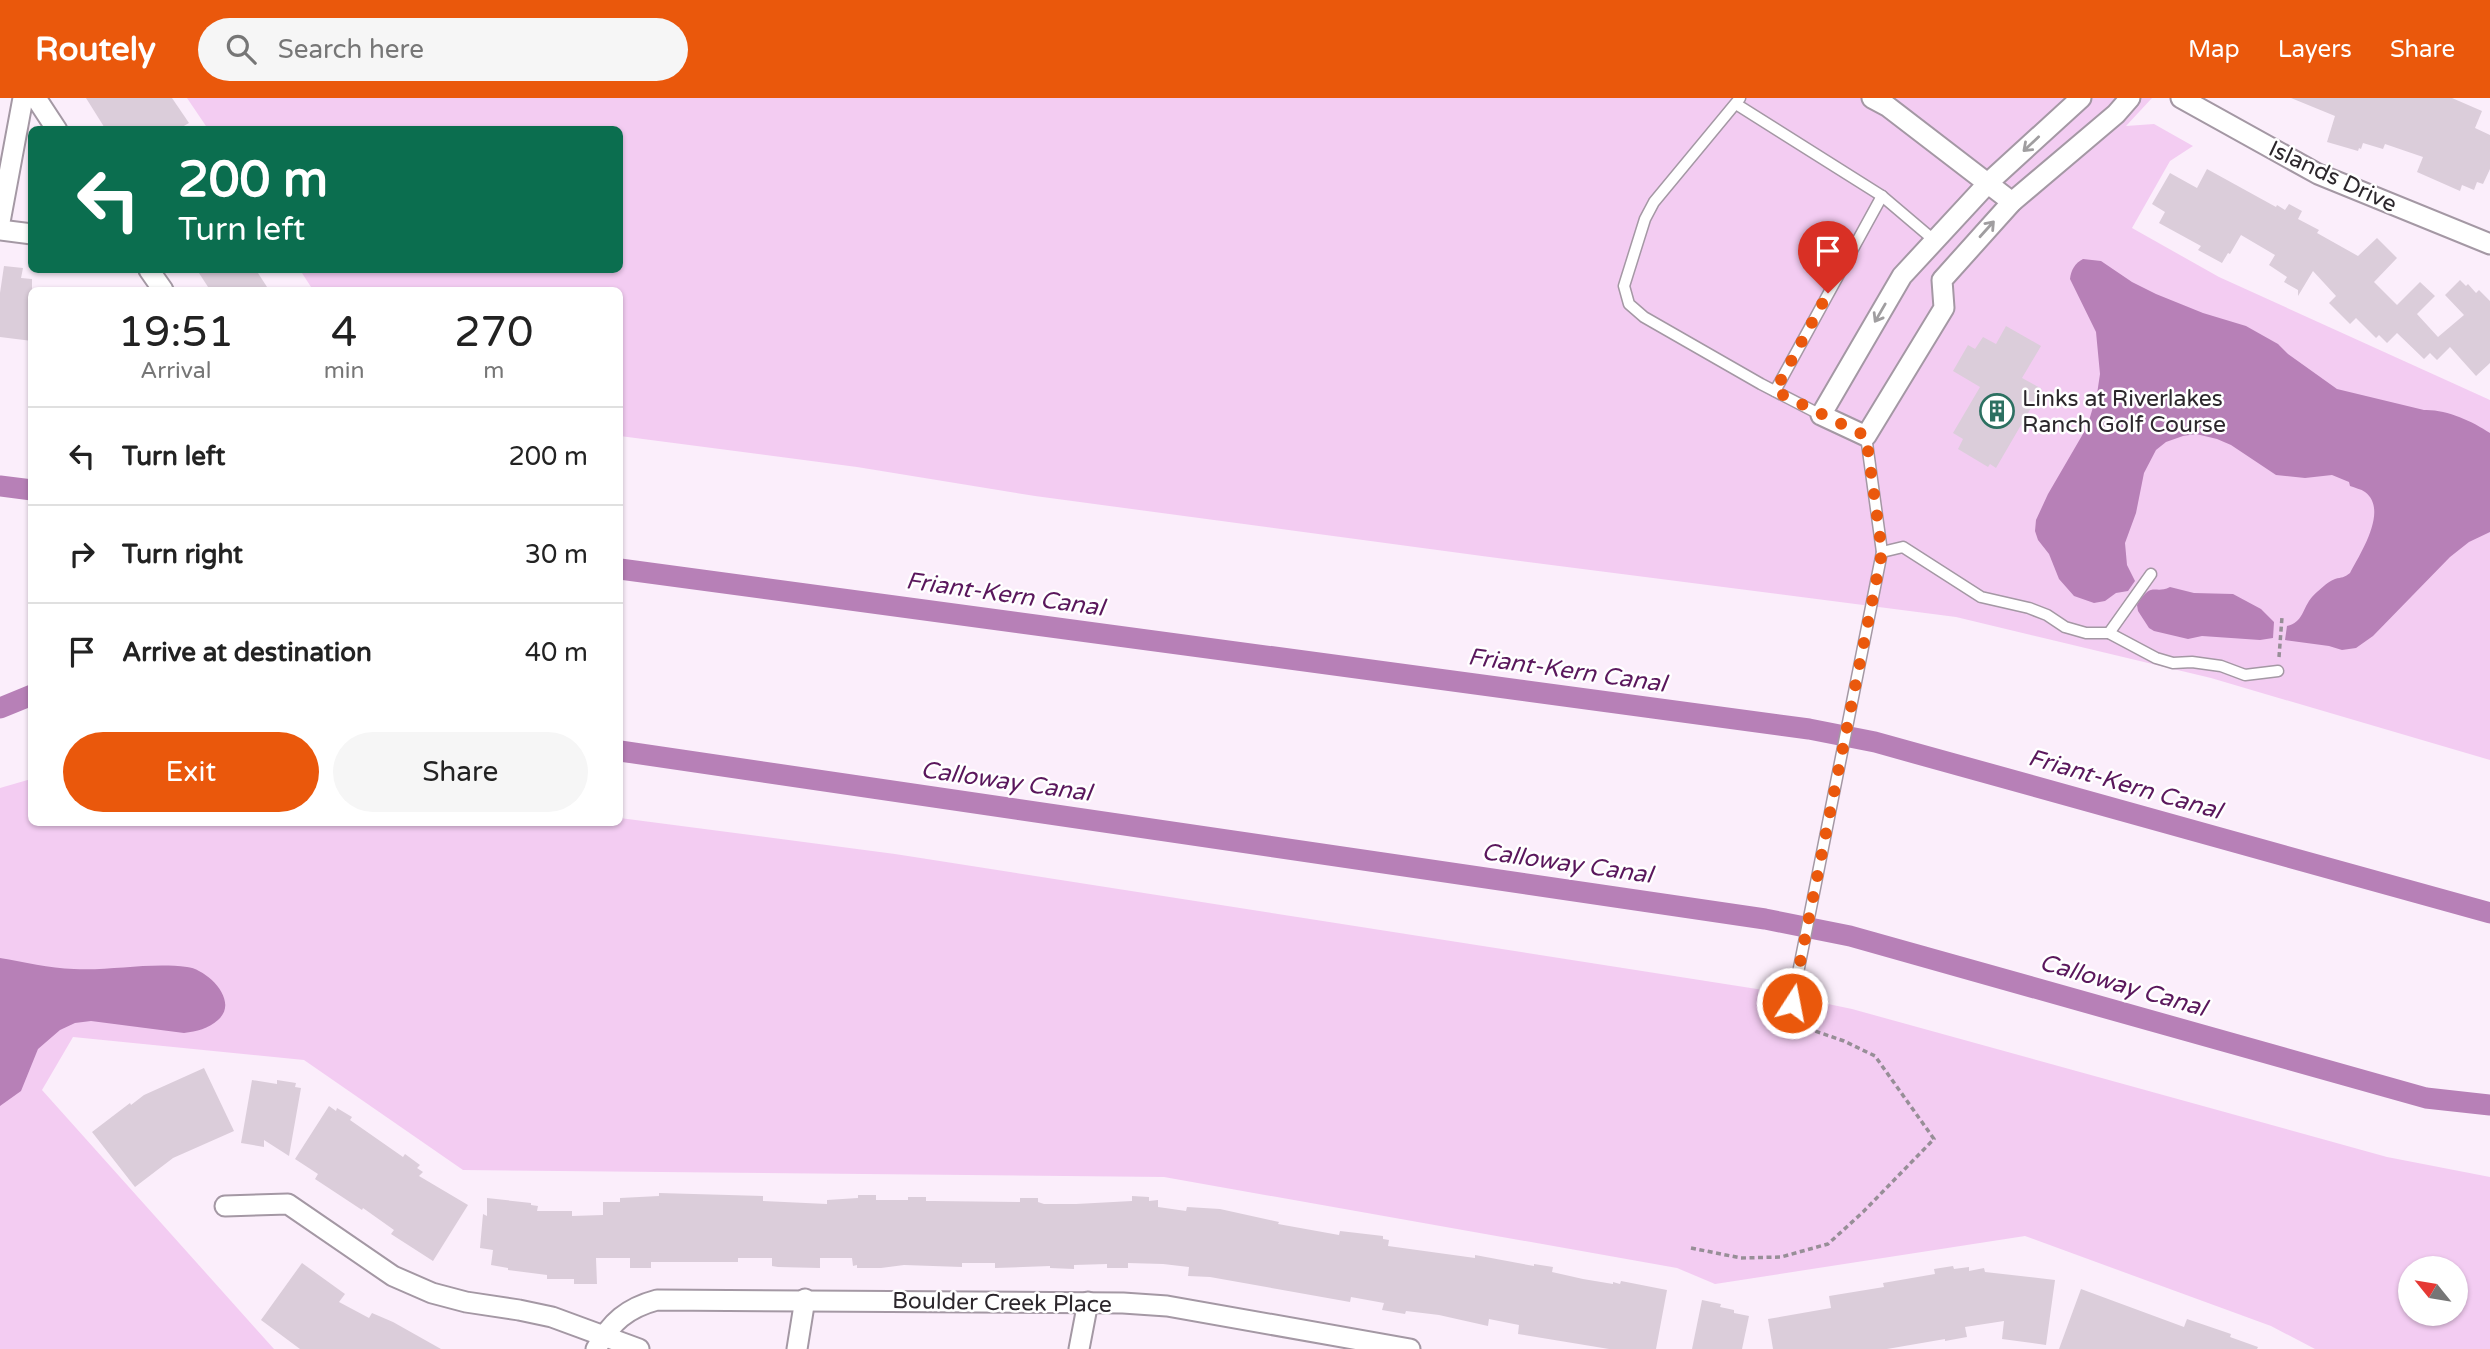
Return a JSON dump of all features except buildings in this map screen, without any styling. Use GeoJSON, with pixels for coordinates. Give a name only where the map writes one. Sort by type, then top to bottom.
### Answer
{"type":"FeatureCollection","features":[{"type":"Feature","properties":{"kind":"street"},"geometry":{"type":"LineString","coordinates":[[0,222],[23,98]]}},
{"type":"Feature","properties":{"kind":"street"},"geometry":{"type":"LineString","coordinates":[[36,98],[54,126]]}},
{"type":"Feature","properties":{"kind":"street"},"geometry":{"type":"LineString","coordinates":[[1872,98],[1887,106],[2012,202]]}},
{"type":"Feature","properties":{"kind":"street"},"geometry":{"type":"LineString","coordinates":[[2081,98],[1989,182],[1902,276],[1821,415],[1866,436],[1944,308],[1942,280],[2012,202],[2116,114],[2130,98]]}},
{"type":"Feature","properties":{"kind":"street","name":"Islands Drive"},"geometry":{"type":"LineString","coordinates":[[2181,98],[2318,174],[2490,244]]}},
{"type":"Feature","properties":{"kind":"street"},"geometry":{"type":"LineString","coordinates":[[0,230],[28,234]]}},
{"type":"Feature","properties":{"kind":"street"},"geometry":{"type":"LineString","coordinates":[[1915,262],[1942,280]]}},
{"type":"Feature","properties":{"kind":"street"},"geometry":{"type":"LineString","coordinates":[[225,1206],[288,1204],[393,1276],[432,1293],[466,1302],[552,1317],[600,1342],[639,1349]]}},
{"type":"Feature","properties":{"kind":"street"},"geometry":{"type":"LineString","coordinates":[[797,1349],[805,1299]]}},
{"type":"Feature","properties":{"kind":"street","name":"Boulder Creek Place"},"geometry":{"type":"LineString","coordinates":[[600,1342],[621,1315],[638,1305],[657,1300],[805,1299],[1088,1302],[1167,1306],[1410,1349]]}},
{"type":"Feature","properties":{"kind":"street"},"geometry":{"type":"LineString","coordinates":[[1079,1349],[1088,1302]]}},
{"type":"Feature","properties":{"kind":"lane"},"geometry":{"type":"LineString","coordinates":[[1821,415],[1644,317],[1629,304],[1624,286],[1645,219],[1654,202],[1738,101],[1882,196],[1935,241]]}},
{"type":"Feature","properties":{"kind":"lane"},"geometry":{"type":"LineString","coordinates":[[1775,391],[1882,196]]}},
{"type":"Feature","properties":{"kind":"lane"},"geometry":{"type":"LineString","coordinates":[[1792,1003],[1882,552],[1866,436]]}},
{"type":"Feature","properties":{"kind":"lane"},"geometry":{"type":"LineString","coordinates":[[1882,552],[1903,547],[1981,597],[2029,608],[2047,615],[2065,627],[2086,633],[2109,633],[2156,658],[2173,663],[2192,662],[2221,666],[2245,675],[2278,672]]}},
{"type":"Feature","properties":{"kind":"lane"},"geometry":{"type":"LineString","coordinates":[[2109,633],[2151,574]]}},
{"type":"Feature","properties":{"kind":"path"},"geometry":{"type":"LineString","coordinates":[[2278,672],[2282,617]]}},
{"type":"Feature","properties":{"kind":"path"},"geometry":{"type":"LineString","coordinates":[[1691,1248],[1741,1258],[1755,1258],[1781,1257],[1828,1244],[1934,1139],[1875,1056],[1812,1030],[1792,1003]]}},
{"type":"Feature","properties":{"kind":"shaded area"},"geometry":{"type":"Polygon","coordinates":[[[187,98],[2152,98],[2126,126],[2154,124],[2193,146],[2170,161],[2132,228],[2219,277],[2490,400],[2490,760],[2211,678],[1956,617],[1035,496],[857,467],[623,436],[623,287],[311,287],[302,273],[623,273],[623,126],[206,126],[187,98]]]}},
{"type":"Feature","properties":{"kind":"shaded area"},"geometry":{"type":"Polygon","coordinates":[[[2083,259],[2101,261],[2156,294],[2203,313],[2246,326],[2278,344],[2337,389],[2450,414],[2490,433],[2490,532],[2469,542],[2450,557],[2373,636],[2356,648],[2342,650],[2285,640],[2287,626],[2300,618],[2312,597],[2329,582],[2350,573],[2370,532],[2374,510],[2372,500],[2363,491],[2350,486],[2349,482],[2332,475],[2305,478],[2276,475],[2231,445],[2217,439],[2196,434],[2183,436],[2166,442],[2156,450],[2144,473],[2136,513],[2125,543],[2127,565],[2135,581],[2128,591],[2116,593],[2105,601],[2094,603],[2074,596],[2059,579],[2049,554],[2038,540],[2035,531],[2036,520],[2048,494],[2087,427],[2097,394],[2100,374],[2096,332],[2070,279],[2074,267],[2083,259]]]}},
{"type":"Feature","properties":{"kind":"shaded area"},"geometry":{"type":"Polygon","coordinates":[[[2170,587],[2194,593],[2233,594],[2261,609],[2274,622],[2273,638],[2260,640],[2202,636],[2188,639],[2154,631],[2149,628],[2137,605],[2150,590],[2170,587]]]}},
{"type":"Feature","properties":{"kind":"shaded area"},"geometry":{"type":"Polygon","coordinates":[[[28,780],[28,826],[623,826],[623,818],[895,854],[1757,989],[1852,1009],[2387,1157],[2490,1177],[2490,1349],[2315,1349],[2271,1326],[2025,1236],[1715,1284],[1677,1268],[1164,1177],[463,1170],[304,1060],[73,1037],[42,1090],[274,1349],[0,1349],[0,788],[28,780]]]}},
{"type":"Feature","properties":{"kind":"shaded area"},"geometry":{"type":"Polygon","coordinates":[[[0,958],[74,969],[159,965],[187,967],[203,973],[218,987],[223,995],[224,1012],[210,1026],[184,1033],[91,1021],[75,1023],[60,1030],[38,1049],[21,1091],[0,1106],[0,958]]]}},
{"type":"Feature","properties":{"kind":"waterway","name":"Friant-Kern Canal"},"geometry":{"type":"LineString","coordinates":[[0,486],[28,490]]}},
{"type":"Feature","properties":{"kind":"waterway","name":"Friant-Kern Canal"},"geometry":{"type":"LineString","coordinates":[[623,569],[1809,729],[1875,742],[2490,913]]}},
{"type":"Feature","properties":{"kind":"waterway","name":"Calloway Canal"},"geometry":{"type":"LineString","coordinates":[[0,708],[28,697]]}},
{"type":"Feature","properties":{"kind":"waterway","name":"Calloway Canal"},"geometry":{"type":"LineString","coordinates":[[623,751],[1765,919],[1850,936],[2426,1098],[2490,1105]]}},
{"type":"Feature","properties":{"kind":"place","name":"Links at Riverlakes Ranch Golf Course"},"geometry":{"type":"Point","coordinates":[1997,411]}},
{"type":"Feature","properties":{"kind":"route"},"geometry":{"type":"LineString","coordinates":[[1792,1003],[1882,552],[1866,436],[1775,391],[1828,293]]}}]}
